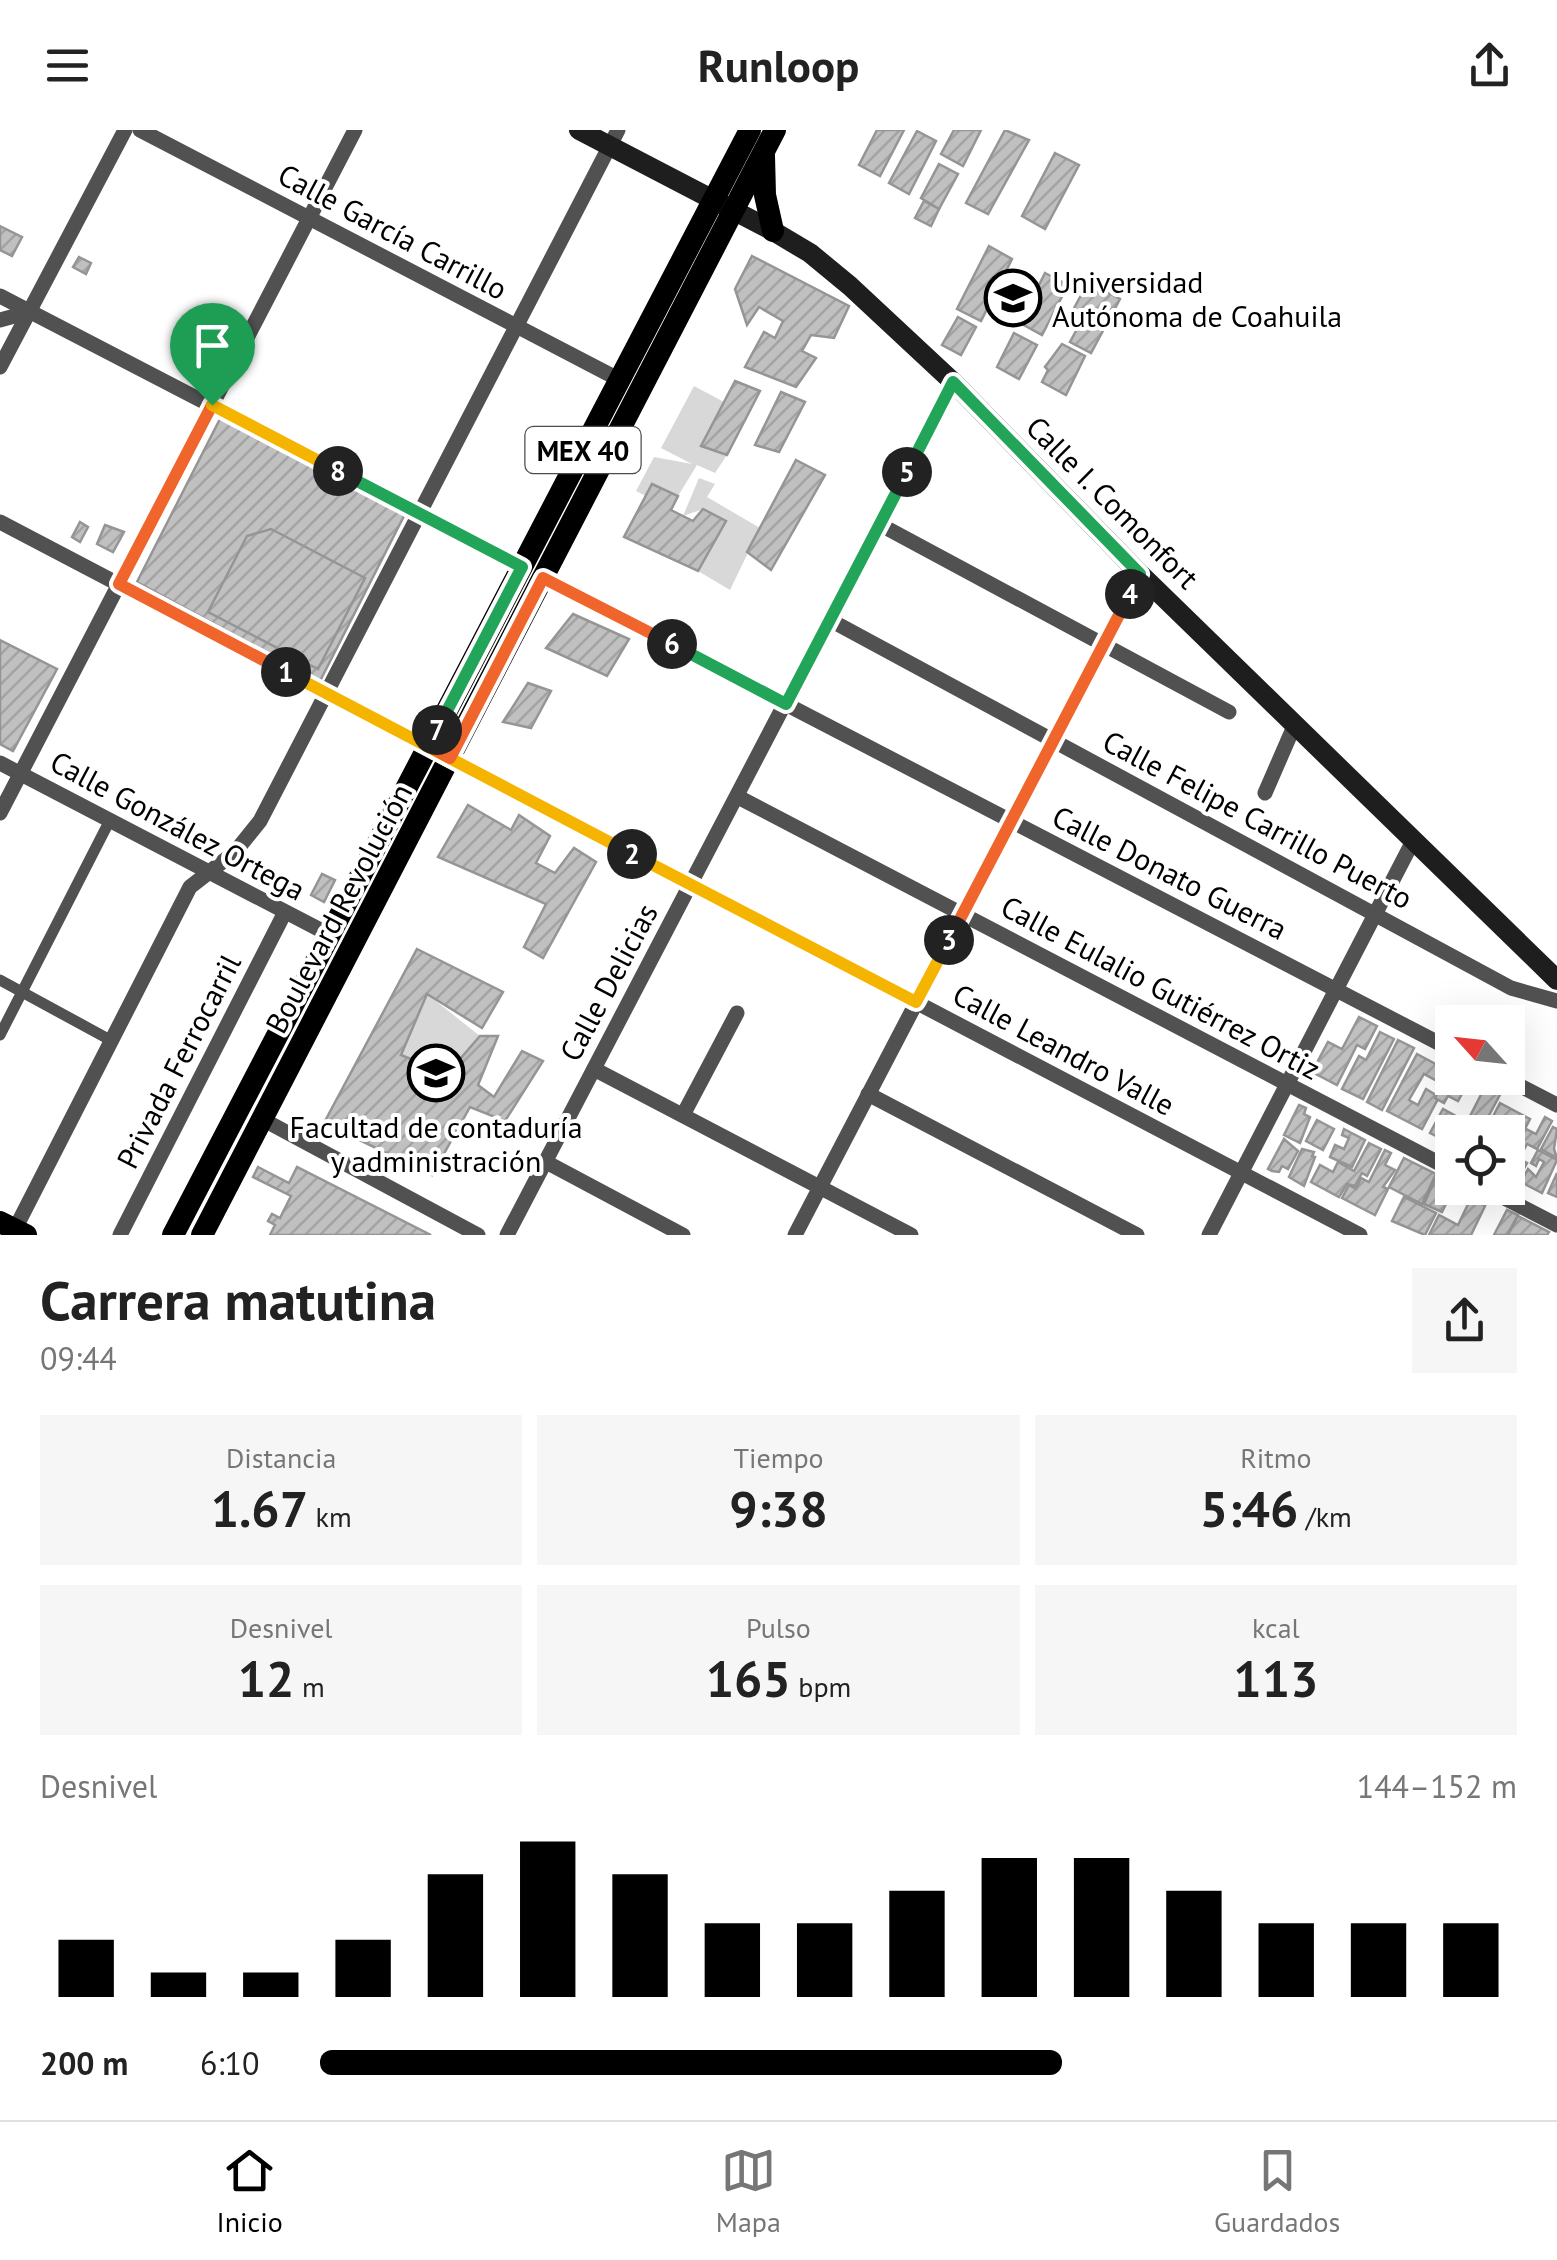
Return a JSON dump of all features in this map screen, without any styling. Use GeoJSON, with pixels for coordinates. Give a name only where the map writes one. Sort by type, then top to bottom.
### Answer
{"type":"FeatureCollection","features":[{"type":"Feature","properties":{"kind":"main road","name":"Calle I. Comonfort"},"geometry":{"type":"LineString","coordinates":[[579,130],[614,138],[810,253],[850,286],[953,382],[1140,574],[1557,980]]}},
{"type":"Feature","properties":{"kind":"main road","name":"MEX 40"},"geometry":{"type":"LineString","coordinates":[[173,1235],[428,746],[532,573],[620,380],[724,204],[750,130]]}},
{"type":"Feature","properties":{"kind":"main road","name":"Boulevard Revolución"},"geometry":{"type":"LineString","coordinates":[[202,1235],[450,758],[532,573],[724,204],[764,152],[775,130]]}},
{"type":"Feature","properties":{"kind":"main road"},"geometry":{"type":"LineString","coordinates":[[764,152],[765,195],[773,231]]}},
{"type":"Feature","properties":{"kind":"street"},"geometry":{"type":"LineString","coordinates":[[0,368],[125,130]]}},
{"type":"Feature","properties":{"kind":"street","name":"Calle García Carrillo"},"geometry":{"type":"LineString","coordinates":[[140,130],[620,380]]}},
{"type":"Feature","properties":{"kind":"street"},"geometry":{"type":"LineString","coordinates":[[0,813],[355,130]]}},
{"type":"Feature","properties":{"kind":"street"},"geometry":{"type":"LineString","coordinates":[[13,1230],[183,898],[190,887],[235,852],[260,821],[614,138]]}},
{"type":"Feature","properties":{"kind":"street","name":"Calle Donato Guerra"},"geometry":{"type":"LineString","coordinates":[[0,296],[1435,1041]]}},
{"type":"Feature","properties":{"kind":"street"},"geometry":{"type":"LineString","coordinates":[[0,320],[30,312]]}},
{"type":"Feature","properties":{"kind":"street","name":"Calle Delicias"},"geometry":{"type":"LineString","coordinates":[[507,1235],[953,382]]}},
{"type":"Feature","properties":{"kind":"street","name":"Calle Leandro Valle"},"geometry":{"type":"LineString","coordinates":[[0,522],[1360,1235]]}},
{"type":"Feature","properties":{"kind":"street"},"geometry":{"type":"LineString","coordinates":[[880,524],[1229,712]]}},
{"type":"Feature","properties":{"kind":"street"},"geometry":{"type":"LineString","coordinates":[[794,1235],[1140,574]]}},
{"type":"Feature","properties":{"kind":"street","name":"Calle Felipe Carrillo Puerto"},"geometry":{"type":"LineString","coordinates":[[830,620],[1512,988],[1557,1000]]}},
{"type":"Feature","properties":{"kind":"street"},"geometry":{"type":"LineString","coordinates":[[1264,793],[1295,724]]}},
{"type":"Feature","properties":{"kind":"street","name":"Calle González Ortega"},"geometry":{"type":"LineString","coordinates":[[0,763],[330,935]]}},
{"type":"Feature","properties":{"kind":"street","name":"Calle Eulalio Gutiérrez Ortiz"},"geometry":{"type":"LineString","coordinates":[[738,797],[1435,1161]]}},
{"type":"Feature","properties":{"kind":"street"},"geometry":{"type":"LineString","coordinates":[[0,1035],[110,820]]}},
{"type":"Feature","properties":{"kind":"street"},"geometry":{"type":"LineString","coordinates":[[1210,1235],[1413,840]]}},
{"type":"Feature","properties":{"kind":"street","name":"Privada Ferrocarril"},"geometry":{"type":"LineString","coordinates":[[120,1235],[285,912]]}},
{"type":"Feature","properties":{"kind":"street"},"geometry":{"type":"LineString","coordinates":[[0,980],[112,1041]]}},
{"type":"Feature","properties":{"kind":"street"},"geometry":{"type":"LineString","coordinates":[[683,1115],[736,1013]]}},
{"type":"Feature","properties":{"kind":"street"},"geometry":{"type":"LineString","coordinates":[[594,1068],[911,1235]]}},
{"type":"Feature","properties":{"kind":"street"},"geometry":{"type":"LineString","coordinates":[[1525,1088],[1557,1105]]}},
{"type":"Feature","properties":{"kind":"street"},"geometry":{"type":"LineString","coordinates":[[868,1094],[1136,1235]]}},
{"type":"Feature","properties":{"kind":"street"},"geometry":{"type":"LineString","coordinates":[[262,1119],[478,1235]]}},
{"type":"Feature","properties":{"kind":"street"},"geometry":{"type":"LineString","coordinates":[[546,1162],[683,1235]]}},
{"type":"Feature","properties":{"kind":"street"},"geometry":{"type":"LineString","coordinates":[[1519,1205],[1557,1225]]}},
{"type":"Feature","properties":{"kind":"shaded area"},"geometry":{"type":"Polygon","coordinates":[[[694,386],[724,402],[702,446],[727,455],[715,473],[697,465],[678,496],[653,484],[646,496],[636,491],[654,457],[692,464],[661,448],[694,386]]]}},
{"type":"Feature","properties":{"kind":"shaded area"},"geometry":{"type":"Polygon","coordinates":[[[699,478],[715,484],[707,497],[760,528],[730,590],[698,571],[726,521],[703,509],[683,516],[699,478]]]}},
{"type":"Feature","properties":{"kind":"shaded area"},"geometry":{"type":"Polygon","coordinates":[[[427,994],[480,1036],[447,1074],[401,1055],[427,994]]]}},
{"type":"Feature","properties":{"kind":"building"},"geometry":{"type":"Polygon","coordinates":[[[877,130],[904,130],[880,176],[859,165],[877,130]]]}},
{"type":"Feature","properties":{"kind":"building"},"geometry":{"type":"Polygon","coordinates":[[[954,130],[981,130],[963,166],[941,154],[954,130]]]}},
{"type":"Feature","properties":{"kind":"building"},"geometry":{"type":"Polygon","coordinates":[[[1005,130],[1029,140],[988,214],[966,203],[1005,130]]]}},
{"type":"Feature","properties":{"kind":"building"},"geometry":{"type":"Polygon","coordinates":[[[917,131],[936,141],[909,194],[889,183],[917,131]]]}},
{"type":"Feature","properties":{"kind":"building"},"geometry":{"type":"Polygon","coordinates":[[[1055,153],[1079,165],[1045,229],[1022,216],[1055,153]]]}},
{"type":"Feature","properties":{"kind":"building"},"geometry":{"type":"Polygon","coordinates":[[[939,164],[958,174],[939,209],[921,198],[939,164]]]}},
{"type":"Feature","properties":{"kind":"building"},"geometry":{"type":"Polygon","coordinates":[[[924,201],[939,209],[931,226],[915,218],[924,201]]]}},
{"type":"Feature","properties":{"kind":"building"},"geometry":{"type":"Polygon","coordinates":[[[0,226],[22,237],[12,256],[0,250],[0,226]]]}},
{"type":"Feature","properties":{"kind":"building"},"geometry":{"type":"Polygon","coordinates":[[[989,246],[1012,259],[981,321],[957,309],[989,246]]]}},
{"type":"Feature","properties":{"kind":"building"},"geometry":{"type":"Polygon","coordinates":[[[752,256],[849,306],[834,338],[811,335],[802,351],[816,358],[796,387],[745,367],[764,332],[775,338],[783,321],[759,307],[747,325],[735,289],[752,256]]]}},
{"type":"Feature","properties":{"kind":"building"},"geometry":{"type":"Polygon","coordinates":[[[79,257],[91,263],[86,274],[73,267],[79,257]]]}},
{"type":"Feature","properties":{"kind":"building"},"geometry":{"type":"Polygon","coordinates":[[[1045,273],[1068,285],[1042,335],[1020,323],[1045,273]]]}},
{"type":"Feature","properties":{"kind":"building"},"geometry":{"type":"Polygon","coordinates":[[[1088,282],[1120,299],[1091,353],[1070,342],[1082,320],[1071,314],[1088,282]]]}},
{"type":"Feature","properties":{"kind":"building"},"geometry":{"type":"Polygon","coordinates":[[[958,317],[976,327],[961,355],[942,345],[958,317]]]}},
{"type":"Feature","properties":{"kind":"building"},"geometry":{"type":"Polygon","coordinates":[[[1014,333],[1037,345],[1019,379],[997,367],[1014,333]]]}},
{"type":"Feature","properties":{"kind":"building"},"geometry":{"type":"Polygon","coordinates":[[[1062,344],[1085,356],[1066,395],[1042,382],[1048,370],[1045,367],[1062,344]]]}},
{"type":"Feature","properties":{"kind":"building"},"geometry":{"type":"Polygon","coordinates":[[[735,381],[760,391],[727,455],[701,446],[735,381]]]}},
{"type":"Feature","properties":{"kind":"building"},"geometry":{"type":"Polygon","coordinates":[[[781,392],[805,402],[779,452],[755,445],[781,392]]]}},
{"type":"Feature","properties":{"kind":"building"},"geometry":{"type":"Polygon","coordinates":[[[222,415],[406,512],[320,681],[137,582],[222,415]]]}},
{"type":"Feature","properties":{"kind":"building"},"geometry":{"type":"Polygon","coordinates":[[[796,460],[825,475],[771,570],[747,552],[796,460]]]}},
{"type":"Feature","properties":{"kind":"building"},"geometry":{"type":"Polygon","coordinates":[[[652,484],[678,496],[671,510],[693,521],[703,509],[726,521],[698,571],[624,537],[652,484]]]}},
{"type":"Feature","properties":{"kind":"building"},"geometry":{"type":"Polygon","coordinates":[[[80,522],[88,527],[80,542],[72,537],[80,522]]]}},
{"type":"Feature","properties":{"kind":"building"},"geometry":{"type":"Polygon","coordinates":[[[105,525],[124,532],[113,552],[97,544],[105,525]]]}},
{"type":"Feature","properties":{"kind":"building"},"geometry":{"type":"Polygon","coordinates":[[[271,529],[365,578],[318,669],[208,612],[247,536],[271,529]]]}},
{"type":"Feature","properties":{"kind":"building"},"geometry":{"type":"Polygon","coordinates":[[[573,614],[629,639],[607,676],[546,648],[573,614]]]}},
{"type":"Feature","properties":{"kind":"building"},"geometry":{"type":"Polygon","coordinates":[[[0,640],[57,669],[13,751],[0,744],[0,640]]]}},
{"type":"Feature","properties":{"kind":"building"},"geometry":{"type":"Polygon","coordinates":[[[528,683],[551,691],[531,728],[503,722],[528,683]]]}},
{"type":"Feature","properties":{"kind":"building"},"geometry":{"type":"Polygon","coordinates":[[[468,805],[511,830],[519,815],[550,836],[536,863],[555,873],[574,848],[596,862],[543,958],[524,947],[546,904],[438,857],[468,805]]]}},
{"type":"Feature","properties":{"kind":"building"},"geometry":{"type":"Polygon","coordinates":[[[322,874],[335,880],[324,902],[311,895],[322,874]]]}},
{"type":"Feature","properties":{"kind":"building"},"geometry":{"type":"Polygon","coordinates":[[[417,949],[503,992],[482,1028],[427,994],[401,1055],[447,1074],[480,1036],[498,1036],[478,1085],[494,1097],[522,1051],[543,1061],[505,1121],[470,1107],[432,1175],[324,1123],[417,949]]]}},
{"type":"Feature","properties":{"kind":"building"},"geometry":{"type":"Polygon","coordinates":[[[1359,1017],[1377,1026],[1365,1049],[1357,1045],[1337,1085],[1312,1072],[1328,1042],[1342,1049],[1359,1017]]]}},
{"type":"Feature","properties":{"kind":"building"},"geometry":{"type":"Polygon","coordinates":[[[1380,1032],[1394,1039],[1363,1099],[1342,1089],[1359,1056],[1366,1060],[1380,1032]]]}},
{"type":"Feature","properties":{"kind":"building"},"geometry":{"type":"Polygon","coordinates":[[[1398,1040],[1414,1048],[1382,1110],[1367,1102],[1398,1040]]]}},
{"type":"Feature","properties":{"kind":"building"},"geometry":{"type":"Polygon","coordinates":[[[1417,1054],[1435,1064],[1435,1080],[1424,1074],[1409,1100],[1418,1105],[1426,1089],[1439,1097],[1422,1129],[1387,1111],[1417,1054]]]}},
{"type":"Feature","properties":{"kind":"building"},"geometry":{"type":"Polygon","coordinates":[[[1437,1095],[1461,1095],[1458,1101],[1448,1096],[1444,1103],[1435,1098],[1437,1095]]]}},
{"type":"Feature","properties":{"kind":"building"},"geometry":{"type":"Polygon","coordinates":[[[1481,1095],[1500,1095],[1489,1115],[1471,1115],[1481,1095]]]}},
{"type":"Feature","properties":{"kind":"building"},"geometry":{"type":"Polygon","coordinates":[[[1500,1103],[1522,1115],[1494,1115],[1500,1103]]]}},
{"type":"Feature","properties":{"kind":"building"},"geometry":{"type":"Polygon","coordinates":[[[1299,1105],[1306,1108],[1304,1114],[1310,1117],[1300,1143],[1284,1135],[1299,1105]]]}},
{"type":"Feature","properties":{"kind":"building"},"geometry":{"type":"Polygon","coordinates":[[[1545,1117],[1552,1121],[1537,1149],[1527,1144],[1525,1148],[1526,1129],[1536,1134],[1545,1117]]]}},
{"type":"Feature","properties":{"kind":"building"},"geometry":{"type":"Polygon","coordinates":[[[1317,1120],[1334,1129],[1323,1150],[1306,1141],[1317,1120]]]}},
{"type":"Feature","properties":{"kind":"building"},"geometry":{"type":"Polygon","coordinates":[[[1553,1127],[1557,1129],[1557,1158],[1541,1149],[1553,1127]]]}},
{"type":"Feature","properties":{"kind":"building"},"geometry":{"type":"Polygon","coordinates":[[[1344,1129],[1365,1140],[1352,1167],[1330,1157],[1335,1145],[1344,1149],[1349,1138],[1342,1135],[1344,1129]]]}},
{"type":"Feature","properties":{"kind":"building"},"geometry":{"type":"Polygon","coordinates":[[[1284,1139],[1298,1151],[1288,1169],[1282,1166],[1279,1172],[1272,1171],[1268,1169],[1284,1139]]]}},
{"type":"Feature","properties":{"kind":"building"},"geometry":{"type":"Polygon","coordinates":[[[1369,1143],[1381,1149],[1367,1176],[1362,1173],[1355,1186],[1347,1184],[1339,1197],[1311,1182],[1320,1165],[1333,1172],[1338,1162],[1354,1171],[1369,1143]]]}},
{"type":"Feature","properties":{"kind":"building"},"geometry":{"type":"Polygon","coordinates":[[[1302,1149],[1314,1152],[1315,1157],[1304,1186],[1289,1177],[1302,1149]]]}},
{"type":"Feature","properties":{"kind":"building"},"geometry":{"type":"Polygon","coordinates":[[[1385,1150],[1391,1153],[1385,1165],[1395,1170],[1383,1187],[1388,1189],[1375,1215],[1342,1198],[1349,1185],[1356,1189],[1361,1178],[1369,1182],[1385,1150]]]}},
{"type":"Feature","properties":{"kind":"building"},"geometry":{"type":"Polygon","coordinates":[[[1538,1150],[1557,1160],[1542,1193],[1525,1184],[1528,1169],[1536,1177],[1544,1162],[1539,1159],[1536,1166],[1531,1163],[1538,1150]]]}},
{"type":"Feature","properties":{"kind":"building"},"geometry":{"type":"Polygon","coordinates":[[[1404,1158],[1435,1174],[1422,1204],[1389,1187],[1404,1158]]]}},
{"type":"Feature","properties":{"kind":"building"},"geometry":{"type":"Polygon","coordinates":[[[258,1167],[289,1183],[297,1167],[431,1235],[270,1235],[275,1225],[268,1221],[272,1214],[280,1218],[291,1196],[253,1177],[258,1167]]]}},
{"type":"Feature","properties":{"kind":"building"},"geometry":{"type":"Polygon","coordinates":[[[1557,1173],[1557,1197],[1548,1193],[1557,1173]]]}},
{"type":"Feature","properties":{"kind":"building"},"geometry":{"type":"Polygon","coordinates":[[[1435,1179],[1435,1205],[1446,1205],[1442,1212],[1424,1204],[1435,1179]]]}},
{"type":"Feature","properties":{"kind":"building"},"geometry":{"type":"Polygon","coordinates":[[[1404,1197],[1436,1213],[1425,1235],[1392,1221],[1404,1197]]]}},
{"type":"Feature","properties":{"kind":"building"},"geometry":{"type":"Polygon","coordinates":[[[1468,1205],[1485,1206],[1471,1235],[1429,1235],[1439,1215],[1458,1225],[1468,1205]]]}},
{"type":"Feature","properties":{"kind":"building"},"geometry":{"type":"Polygon","coordinates":[[[1507,1210],[1518,1215],[1507,1235],[1494,1235],[1507,1210]]]}},
{"type":"Feature","properties":{"kind":"building"},"geometry":{"type":"Polygon","coordinates":[[[1518,1216],[1549,1232],[1508,1235],[1518,1216]]]}},
{"type":"Feature","properties":{"kind":"place","name":"Universidad Autónoma de Coahuila"},"geometry":{"type":"Point","coordinates":[1013,298]}},
{"type":"Feature","properties":{"kind":"place","name":"Facultad de contaduría y administración"},"geometry":{"type":"Point","coordinates":[436,1073]}},
{"type":"Feature","properties":{"kind":"route"},"geometry":{"type":"LineString","coordinates":[[212,405],[119,584],[916,1002],[1140,574],[953,382],[786,704],[543,578],[450,758],[428,746],[522,567],[212,405]]}}]}
